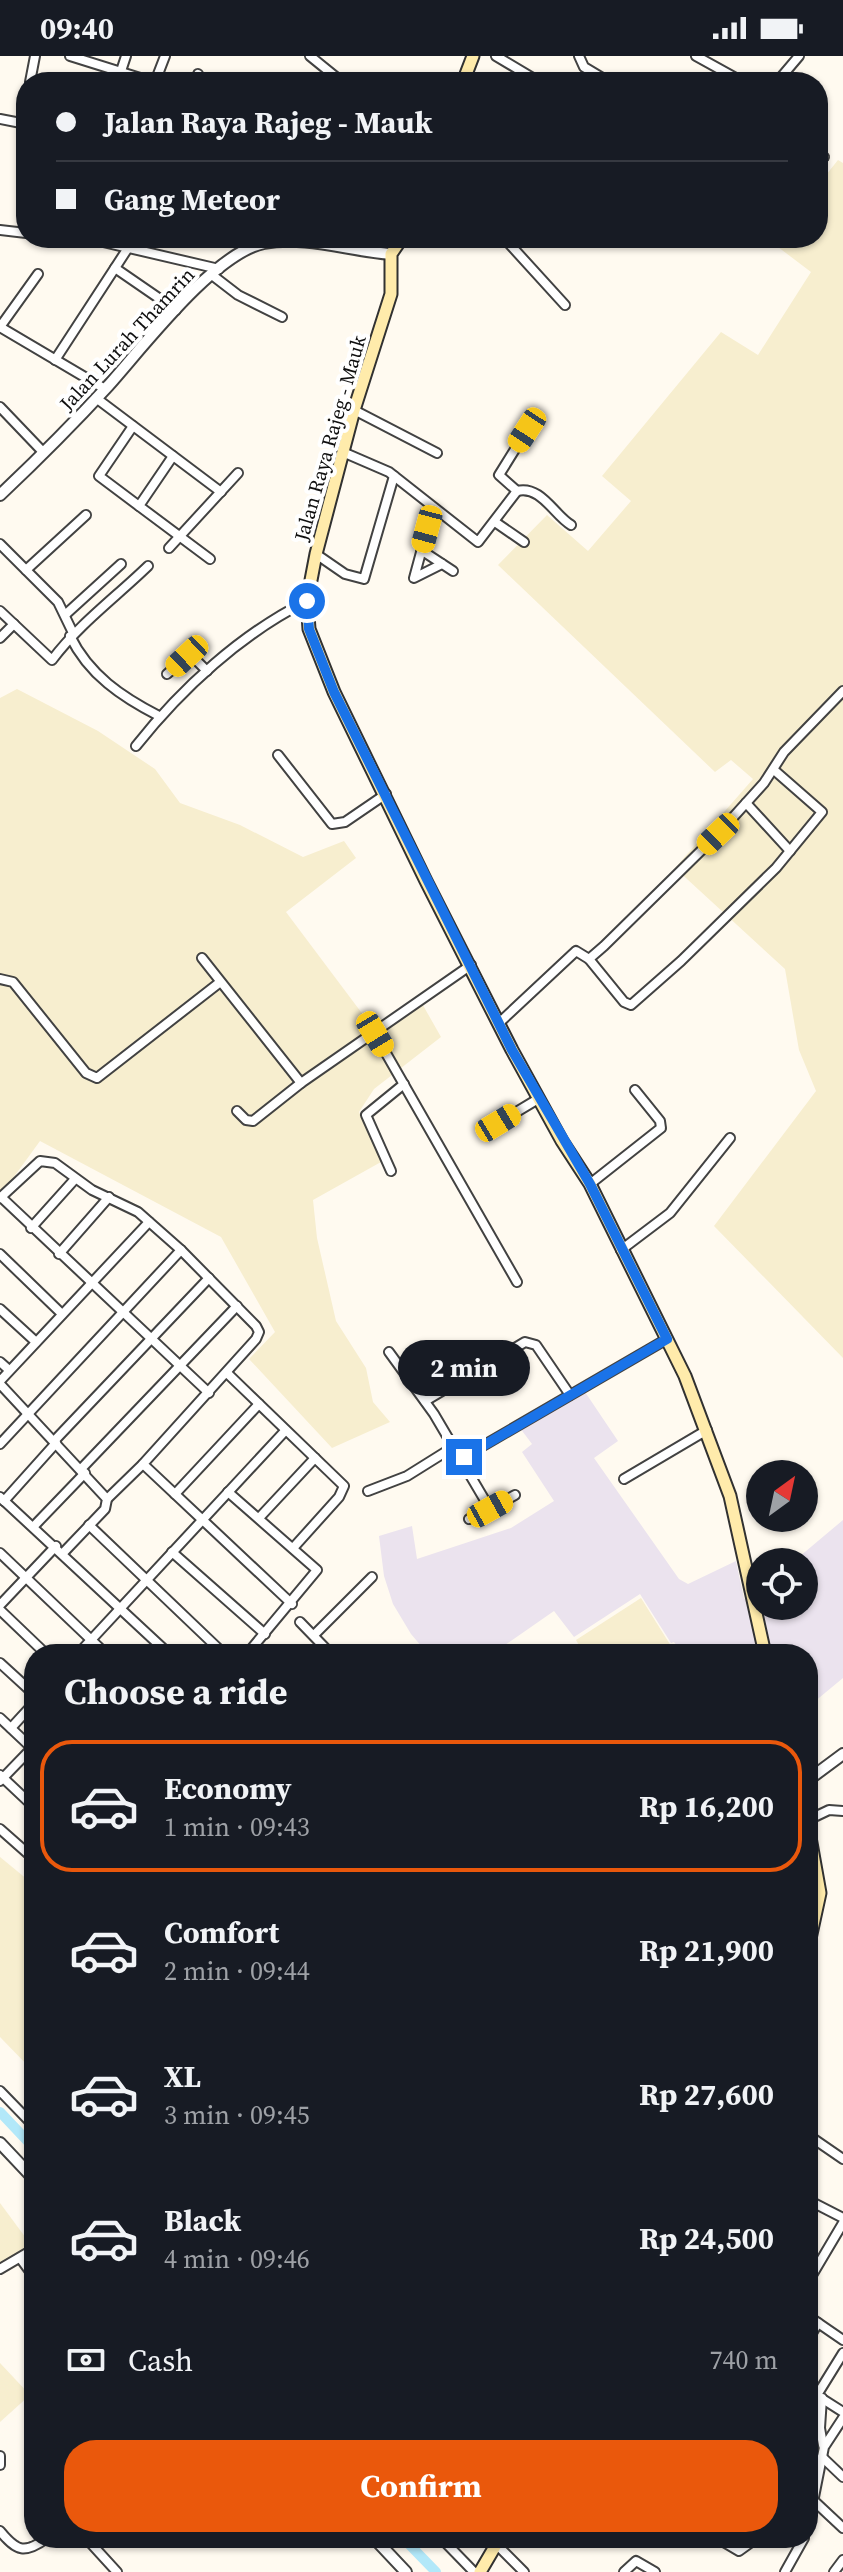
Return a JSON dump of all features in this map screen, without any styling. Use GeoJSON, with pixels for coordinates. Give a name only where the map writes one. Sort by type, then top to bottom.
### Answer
{"type":"FeatureCollection","features":[{"type":"Feature","properties":{"kind":"main road"},"geometry":{"type":"LineString","coordinates":[[391,254],[395,248]]}},
{"type":"Feature","properties":{"kind":"main road","name":"Jalan Raya Rajeg - Mauk"},"geometry":{"type":"LineString","coordinates":[[391,254],[391,294],[354,410],[316,554],[307,601],[309,629],[318,657],[499,1023],[538,1099],[590,1184],[667,1339],[707,1430],[730,1496],[763,1644]]}},
{"type":"Feature","properties":{"kind":"main road"},"geometry":{"type":"LineString","coordinates":[[818,1881],[818,1902]]}},
{"type":"Feature","properties":{"kind":"main road"},"geometry":{"type":"LineString","coordinates":[[477,2572],[493,2548]]}},
{"type":"Feature","properties":{"kind":"street"},"geometry":{"type":"LineString","coordinates":[[70,56],[124,72]]}},
{"type":"Feature","properties":{"kind":"street"},"geometry":{"type":"LineString","coordinates":[[121,71],[126,56]]}},
{"type":"Feature","properties":{"kind":"street"},"geometry":{"type":"LineString","coordinates":[[310,56],[330,72]]}},
{"type":"Feature","properties":{"kind":"street"},"geometry":{"type":"LineString","coordinates":[[496,56],[523,72]]}},
{"type":"Feature","properties":{"kind":"street"},"geometry":{"type":"LineString","coordinates":[[579,56],[584,67],[592,72]]}},
{"type":"Feature","properties":{"kind":"street"},"geometry":{"type":"LineString","coordinates":[[696,56],[725,72]]}},
{"type":"Feature","properties":{"kind":"street"},"geometry":{"type":"LineString","coordinates":[[785,72],[799,56]]}},
{"type":"Feature","properties":{"kind":"street"},"geometry":{"type":"LineString","coordinates":[[55,360],[127,248]]}},
{"type":"Feature","properties":{"kind":"street"},"geometry":{"type":"LineString","coordinates":[[145,248],[216,272],[257,307],[282,317]]}},
{"type":"Feature","properties":{"kind":"street","name":"Jalan Lurah Thamrin"},"geometry":{"type":"LineString","coordinates":[[0,495],[105,389],[176,310],[241,248]]}},
{"type":"Feature","properties":{"kind":"street","name":"Jalan Lurah Thamrin"},"geometry":{"type":"LineString","coordinates":[[358,248],[391,254]]}},
{"type":"Feature","properties":{"kind":"street"},"geometry":{"type":"LineString","coordinates":[[513,248],[565,305]]}},
{"type":"Feature","properties":{"kind":"street"},"geometry":{"type":"LineString","coordinates":[[115,268],[176,310]]}},
{"type":"Feature","properties":{"kind":"street"},"geometry":{"type":"LineString","coordinates":[[38,274],[0,327],[105,389]]}},
{"type":"Feature","properties":{"kind":"street"},"geometry":{"type":"LineString","coordinates":[[96,398],[221,492]]}},
{"type":"Feature","properties":{"kind":"street"},"geometry":{"type":"LineString","coordinates":[[0,407],[44,453]]}},
{"type":"Feature","properties":{"kind":"street"},"geometry":{"type":"LineString","coordinates":[[354,410],[437,453]]}},
{"type":"Feature","properties":{"kind":"street"},"geometry":{"type":"LineString","coordinates":[[133,426],[99,476],[210,559]]}},
{"type":"Feature","properties":{"kind":"street"},"geometry":{"type":"LineString","coordinates":[[517,491],[499,475],[527,430]]}},
{"type":"Feature","properties":{"kind":"street"},"geometry":{"type":"LineString","coordinates":[[345,453],[394,476],[478,542],[517,491],[523,489],[537,495],[571,525]]}},
{"type":"Feature","properties":{"kind":"street"},"geometry":{"type":"LineString","coordinates":[[139,506],[173,456]]}},
{"type":"Feature","properties":{"kind":"street"},"geometry":{"type":"LineString","coordinates":[[169,548],[238,473]]}},
{"type":"Feature","properties":{"kind":"street"},"geometry":{"type":"LineString","coordinates":[[316,554],[352,578],[364,579],[394,476]]}},
{"type":"Feature","properties":{"kind":"street"},"geometry":{"type":"LineString","coordinates":[[433,508],[415,579],[442,564]]}},
{"type":"Feature","properties":{"kind":"street"},"geometry":{"type":"LineString","coordinates":[[26,570],[86,515]]}},
{"type":"Feature","properties":{"kind":"street"},"geometry":{"type":"LineString","coordinates":[[495,522],[524,542]]}},
{"type":"Feature","properties":{"kind":"street"},"geometry":{"type":"LineString","coordinates":[[0,544],[66,614],[72,634],[104,681],[127,699],[159,716]]}},
{"type":"Feature","properties":{"kind":"street"},"geometry":{"type":"LineString","coordinates":[[421,550],[453,571]]}},
{"type":"Feature","properties":{"kind":"street"},"geometry":{"type":"LineString","coordinates":[[66,614],[121,564]]}},
{"type":"Feature","properties":{"kind":"street"},"geometry":{"type":"LineString","coordinates":[[0,611],[52,660],[72,634],[109,605],[148,566]]}},
{"type":"Feature","properties":{"kind":"street"},"geometry":{"type":"LineString","coordinates":[[136,746],[159,716],[207,671],[263,625],[307,601]]}},
{"type":"Feature","properties":{"kind":"street"},"geometry":{"type":"LineString","coordinates":[[0,638],[14,624]]}},
{"type":"Feature","properties":{"kind":"street"},"geometry":{"type":"LineString","coordinates":[[167,674],[190,654],[207,671]]}},
{"type":"Feature","properties":{"kind":"street"},"geometry":{"type":"LineString","coordinates":[[589,959],[746,803],[774,770],[784,752],[842,695]]}},
{"type":"Feature","properties":{"kind":"street"},"geometry":{"type":"LineString","coordinates":[[278,755],[332,824],[345,822],[386,794]]}},
{"type":"Feature","properties":{"kind":"street"},"geometry":{"type":"LineString","coordinates":[[499,1023],[576,951],[589,959],[624,1002],[631,1005],[681,961],[790,851],[822,812],[774,770]]}},
{"type":"Feature","properties":{"kind":"street"},"geometry":{"type":"LineString","coordinates":[[746,803],[790,851]]}},
{"type":"Feature","properties":{"kind":"street"},"geometry":{"type":"LineString","coordinates":[[202,958],[301,1083]]}},
{"type":"Feature","properties":{"kind":"street"},"geometry":{"type":"LineString","coordinates":[[237,1111],[246,1120],[253,1121],[301,1083],[471,965]]}},
{"type":"Feature","properties":{"kind":"street"},"geometry":{"type":"LineString","coordinates":[[0,979],[13,982],[86,1073],[97,1078],[219,983]]}},
{"type":"Feature","properties":{"kind":"street"},"geometry":{"type":"LineString","coordinates":[[375,1034],[517,1282]]}},
{"type":"Feature","properties":{"kind":"street"},"geometry":{"type":"LineString","coordinates":[[391,1171],[366,1115],[404,1084]]}},
{"type":"Feature","properties":{"kind":"street"},"geometry":{"type":"LineString","coordinates":[[590,1184],[661,1128],[660,1121],[635,1090]]}},
{"type":"Feature","properties":{"kind":"street"},"geometry":{"type":"LineString","coordinates":[[498,1123],[538,1099]]}},
{"type":"Feature","properties":{"kind":"street"},"geometry":{"type":"LineString","coordinates":[[621,1250],[670,1213],[730,1138]]}},
{"type":"Feature","properties":{"kind":"street"},"geometry":{"type":"LineString","coordinates":[[36,1644],[0,1607],[105,1509],[107,1499],[209,1393],[259,1335],[237,1306],[149,1222],[75,1179],[55,1163],[40,1161],[1,1198],[90,1285],[209,1393]]}},
{"type":"Feature","properties":{"kind":"street"},"geometry":{"type":"LineString","coordinates":[[31,1228],[75,1179]]}},
{"type":"Feature","properties":{"kind":"street"},"geometry":{"type":"LineString","coordinates":[[59,1254],[109,1197]]}},
{"type":"Feature","properties":{"kind":"street"},"geometry":{"type":"LineString","coordinates":[[107,1499],[0,1382],[149,1222]]}},
{"type":"Feature","properties":{"kind":"street"},"geometry":{"type":"LineString","coordinates":[[0,1444],[181,1250]]}},
{"type":"Feature","properties":{"kind":"street"},"geometry":{"type":"LineString","coordinates":[[0,1254],[62,1314]]}},
{"type":"Feature","properties":{"kind":"street"},"geometry":{"type":"LineString","coordinates":[[158,1644],[2,1499],[209,1278]]}},
{"type":"Feature","properties":{"kind":"street"},"geometry":{"type":"LineString","coordinates":[[34,1526],[179,1365],[237,1306]]}},
{"type":"Feature","properties":{"kind":"street"},"geometry":{"type":"LineString","coordinates":[[0,1309],[36,1342]]}},
{"type":"Feature","properties":{"kind":"street"},"geometry":{"type":"LineString","coordinates":[[462,1458],[667,1339]]}},
{"type":"Feature","properties":{"kind":"street"},"geometry":{"type":"LineString","coordinates":[[425,1401],[525,1342],[536,1345],[570,1395]]}},
{"type":"Feature","properties":{"kind":"street"},"geometry":{"type":"LineString","coordinates":[[389,1352],[455,1446],[490,1509]]}},
{"type":"Feature","properties":{"kind":"street"},"geometry":{"type":"LineString","coordinates":[[0,1362],[9,1370]]}},
{"type":"Feature","properties":{"kind":"street"},"geometry":{"type":"LineString","coordinates":[[227,1373],[344,1488],[294,1547]]}},
{"type":"Feature","properties":{"kind":"street"},"geometry":{"type":"LineString","coordinates":[[175,1494],[259,1404]]}},
{"type":"Feature","properties":{"kind":"street"},"geometry":{"type":"LineString","coordinates":[[624,1479],[707,1430]]}},
{"type":"Feature","properties":{"kind":"street"},"geometry":{"type":"LineString","coordinates":[[87,1644],[285,1431]]}},
{"type":"Feature","properties":{"kind":"street"},"geometry":{"type":"LineString","coordinates":[[368,1491],[407,1476],[455,1446]]}},
{"type":"Feature","properties":{"kind":"street"},"geometry":{"type":"LineString","coordinates":[[259,1518],[315,1458]]}},
{"type":"Feature","properties":{"kind":"street"},"geometry":{"type":"LineString","coordinates":[[143,1464],[292,1604]]}},
{"type":"Feature","properties":{"kind":"street"},"geometry":{"type":"LineString","coordinates":[[228,1492],[317,1570],[256,1644]]}},
{"type":"Feature","properties":{"kind":"street"},"geometry":{"type":"LineString","coordinates":[[469,1519],[515,1495]]}},
{"type":"Feature","properties":{"kind":"street"},"geometry":{"type":"LineString","coordinates":[[89,1525],[213,1644]]}},
{"type":"Feature","properties":{"kind":"street"},"geometry":{"type":"LineString","coordinates":[[172,1552],[265,1634]]}},
{"type":"Feature","properties":{"kind":"street"},"geometry":{"type":"LineString","coordinates":[[0,1553],[95,1644]]}},
{"type":"Feature","properties":{"kind":"street"},"geometry":{"type":"LineString","coordinates":[[314,1635],[372,1577]]}},
{"type":"Feature","properties":{"kind":"street"},"geometry":{"type":"LineString","coordinates":[[300,1622],[322,1644]]}},
{"type":"Feature","properties":{"kind":"street"},"geometry":{"type":"LineString","coordinates":[[0,1663],[24,1685]]}},
{"type":"Feature","properties":{"kind":"street"},"geometry":{"type":"LineString","coordinates":[[11,1728],[24,1714]]}},
{"type":"Feature","properties":{"kind":"street"},"geometry":{"type":"LineString","coordinates":[[0,1718],[24,1740]]}},
{"type":"Feature","properties":{"kind":"street"},"geometry":{"type":"LineString","coordinates":[[818,1773],[843,1754]]}},
{"type":"Feature","properties":{"kind":"street"},"geometry":{"type":"LineString","coordinates":[[24,1757],[1,1778],[24,1798]]}},
{"type":"Feature","properties":{"kind":"street"},"geometry":{"type":"LineString","coordinates":[[818,1817],[829,1810],[843,1811]]}},
{"type":"Feature","properties":{"kind":"street"},"geometry":{"type":"LineString","coordinates":[[0,1829],[24,1850]]}},
{"type":"Feature","properties":{"kind":"street"},"geometry":{"type":"LineString","coordinates":[[0,2091],[24,2116]]}},
{"type":"Feature","properties":{"kind":"street"},"geometry":{"type":"LineString","coordinates":[[818,2142],[843,2159]]}},
{"type":"Feature","properties":{"kind":"street"},"geometry":{"type":"LineString","coordinates":[[0,2143],[24,2168]]}},
{"type":"Feature","properties":{"kind":"street"},"geometry":{"type":"LineString","coordinates":[[818,2206],[843,2221],[818,2265]]}},
{"type":"Feature","properties":{"kind":"street"},"geometry":{"type":"LineString","coordinates":[[0,2269],[24,2255]]}},
{"type":"Feature","properties":{"kind":"street"},"geometry":{"type":"LineString","coordinates":[[20,2258],[24,2263]]}},
{"type":"Feature","properties":{"kind":"street"},"geometry":{"type":"LineString","coordinates":[[818,2323],[843,2340]]}},
{"type":"Feature","properties":{"kind":"street"},"geometry":{"type":"LineString","coordinates":[[818,2394],[843,2353]]}},
{"type":"Feature","properties":{"kind":"street"},"geometry":{"type":"LineString","coordinates":[[818,2398],[843,2412]]}},
{"type":"Feature","properties":{"kind":"street"},"geometry":{"type":"LineString","coordinates":[[818,2412],[824,2447]]}},
{"type":"Feature","properties":{"kind":"street"},"geometry":{"type":"LineString","coordinates":[[818,2476],[824,2447],[843,2418]]}},
{"type":"Feature","properties":{"kind":"street"},"geometry":{"type":"LineString","coordinates":[[0,2456],[0,2465]]}},
{"type":"Feature","properties":{"kind":"street"},"geometry":{"type":"LineString","coordinates":[[822,2457],[843,2477]]}},
{"type":"Feature","properties":{"kind":"street"},"geometry":{"type":"LineString","coordinates":[[818,2505],[843,2528]]}},
{"type":"Feature","properties":{"kind":"street"},"geometry":{"type":"LineString","coordinates":[[0,2531],[13,2548],[22,2551],[34,2548]]}},
{"type":"Feature","properties":{"kind":"street"},"geometry":{"type":"LineString","coordinates":[[95,2548],[117,2572]]}},
{"type":"Feature","properties":{"kind":"street"},"geometry":{"type":"LineString","coordinates":[[383,2548],[406,2572]]}},
{"type":"Feature","properties":{"kind":"street"},"geometry":{"type":"LineString","coordinates":[[452,2548],[477,2572]]}},
{"type":"Feature","properties":{"kind":"street"},"geometry":{"type":"LineString","coordinates":[[504,2548],[524,2572]]}},
{"type":"Feature","properties":{"kind":"street"},"geometry":{"type":"LineString","coordinates":[[785,2572],[798,2548]]}},
{"type":"Feature","properties":{"kind":"street"},"geometry":{"type":"LineString","coordinates":[[834,2572],[843,2560]]}},
{"type":"Feature","properties":{"kind":"street"},"geometry":{"type":"LineString","coordinates":[[624,2572],[632,2561],[655,2572]]}},
{"type":"Feature","properties":{"kind":"shaded area"},"geometry":{"type":"Polygon","coordinates":[[[838,160],[843,163],[843,1358],[714,1226],[816,1091],[799,1050],[785,969],[675,868],[753,779],[731,760],[715,772],[498,565],[547,515],[588,551],[631,501],[602,476],[721,332],[758,355],[811,272],[779,248],[828,248],[828,172],[838,160]]]}},
{"type":"Feature","properties":{"kind":"shaded area"},"geometry":{"type":"Polygon","coordinates":[[[17,689],[98,731],[155,769],[180,803],[240,825],[303,857],[344,841],[356,858],[286,912],[376,1032],[420,1000],[441,1037],[374,1089],[359,1112],[381,1162],[313,1200],[317,1238],[336,1321],[366,1368],[373,1402],[390,1422],[332,1448],[249,1359],[275,1332],[221,1237],[40,1141],[0,1196],[0,698],[17,689]]]}},
{"type":"Feature","properties":{"kind":"shaded area"},"geometry":{"type":"Polygon","coordinates":[[[583,1389],[618,1441],[594,1458],[679,1579],[688,1584],[736,1561],[746,1598],[746,1620],[818,1620],[818,1548],[810,1548],[843,1520],[843,1678],[818,1699],[818,1644],[671,1643],[640,1594],[574,1637],[554,1611],[506,1644],[420,1644],[393,1604],[384,1576],[379,1536],[412,1526],[417,1559],[511,1528],[554,1501],[522,1452],[532,1444],[520,1428],[583,1389]]]}},
{"type":"Feature","properties":{"kind":"shaded area"},"geometry":{"type":"Polygon","coordinates":[[[641,1598],[670,1644],[578,1644],[576,1640],[641,1598]]]}},
{"type":"Feature","properties":{"kind":"shaded area"},"geometry":{"type":"Polygon","coordinates":[[[0,1857],[24,1877],[24,2062],[0,2037],[0,1857]]]}},
{"type":"Feature","properties":{"kind":"shaded area"},"geometry":{"type":"Polygon","coordinates":[[[0,2203],[24,2235],[24,2254],[0,2265],[0,2203]]]}},
{"type":"Feature","properties":{"kind":"shaded area"},"geometry":{"type":"Polygon","coordinates":[[[0,2363],[24,2389],[24,2400],[0,2422],[0,2363]]]}},
{"type":"Feature","properties":{"kind":"waterway"},"geometry":{"type":"LineString","coordinates":[[0,2112],[24,2137]]}},
{"type":"Feature","properties":{"kind":"waterway"},"geometry":{"type":"LineString","coordinates":[[413,2548],[436,2572]]}},
{"type":"Feature","properties":{"kind":"route"},"geometry":{"type":"LineString","coordinates":[[307,601],[309,629],[318,657],[426,881],[512,1050],[562,1141],[590,1184],[667,1339],[464,1457]]}}]}
